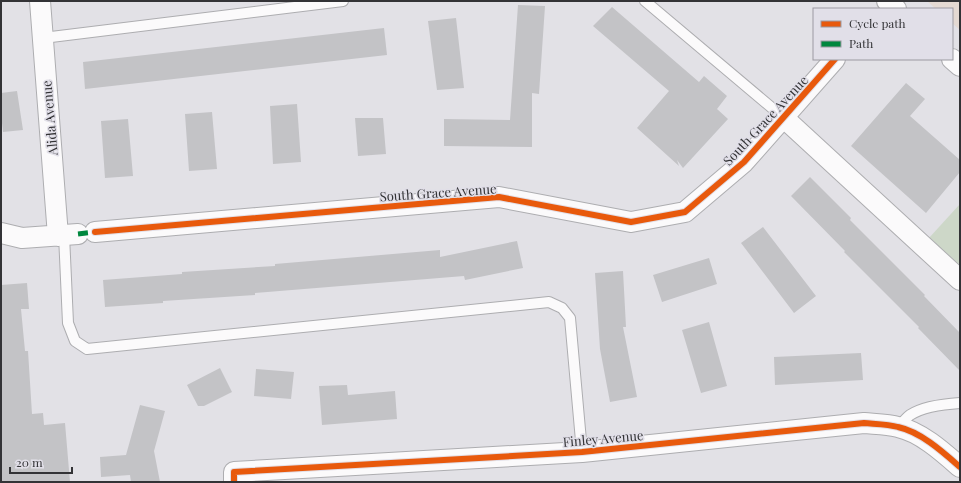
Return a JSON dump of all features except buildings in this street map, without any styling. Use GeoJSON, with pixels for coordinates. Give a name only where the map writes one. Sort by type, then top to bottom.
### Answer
{"type":"FeatureCollection","features":[{"type":"Feature","properties":{"kind":"street","name":"Alida Avenue"},"geometry":{"type":"LineString","coordinates":[[40,1],[43,38],[74,234]]}},
{"type":"Feature","properties":{"kind":"street"},"geometry":{"type":"LineString","coordinates":[[887,1],[895,8]]}},
{"type":"Feature","properties":{"kind":"street","name":"South Grace Avenue"},"geometry":{"type":"LineString","coordinates":[[1,233],[22,238],[499,197],[630,222],[685,212],[744,162],[834,60]]}},
{"type":"Feature","properties":{"kind":"street"},"geometry":{"type":"LineString","coordinates":[[784,118],[960,280]]}},
{"type":"Feature","properties":{"kind":"street","name":"Finley Avenue"},"geometry":{"type":"LineString","coordinates":[[234,477],[582,452],[864,423],[898,426],[914,433],[933,444],[960,467]]}},
{"type":"Feature","properties":{"kind":"lane"},"geometry":{"type":"LineString","coordinates":[[43,38],[343,1]]}},
{"type":"Feature","properties":{"kind":"lane"},"geometry":{"type":"LineString","coordinates":[[645,1],[784,118]]}},
{"type":"Feature","properties":{"kind":"lane"},"geometry":{"type":"LineString","coordinates":[[74,234],[68,323],[75,341],[86,349],[550,302],[562,308],[570,318],[582,452]]}},
{"type":"Feature","properties":{"kind":"lane"},"geometry":{"type":"LineString","coordinates":[[898,426],[910,415],[925,408],[960,403]]}},
{"type":"Feature","properties":{"kind":"shaded area"},"geometry":{"type":"Polygon","coordinates":[[[927,1],[960,1],[960,30],[953,24],[953,8],[935,8],[927,1]]]}},
{"type":"Feature","properties":{"kind":"green space"},"geometry":{"type":"Polygon","coordinates":[[[960,204],[960,265],[929,238],[960,204]]]}},
{"type":"Feature","properties":{"kind":"marked path"},"geometry":{"type":"LineString","coordinates":[[78,234],[95,232]]}},
{"type":"Feature","properties":{"kind":"cycle path"},"geometry":{"type":"LineString","coordinates":[[95,232],[499,197],[631,222],[685,212],[744,162],[834,60]]}},
{"type":"Feature","properties":{"kind":"cycle path"},"geometry":{"type":"LineString","coordinates":[[234,482],[234,472],[582,452],[864,423],[894,426],[915,433],[931,443],[960,467]]}}]}
